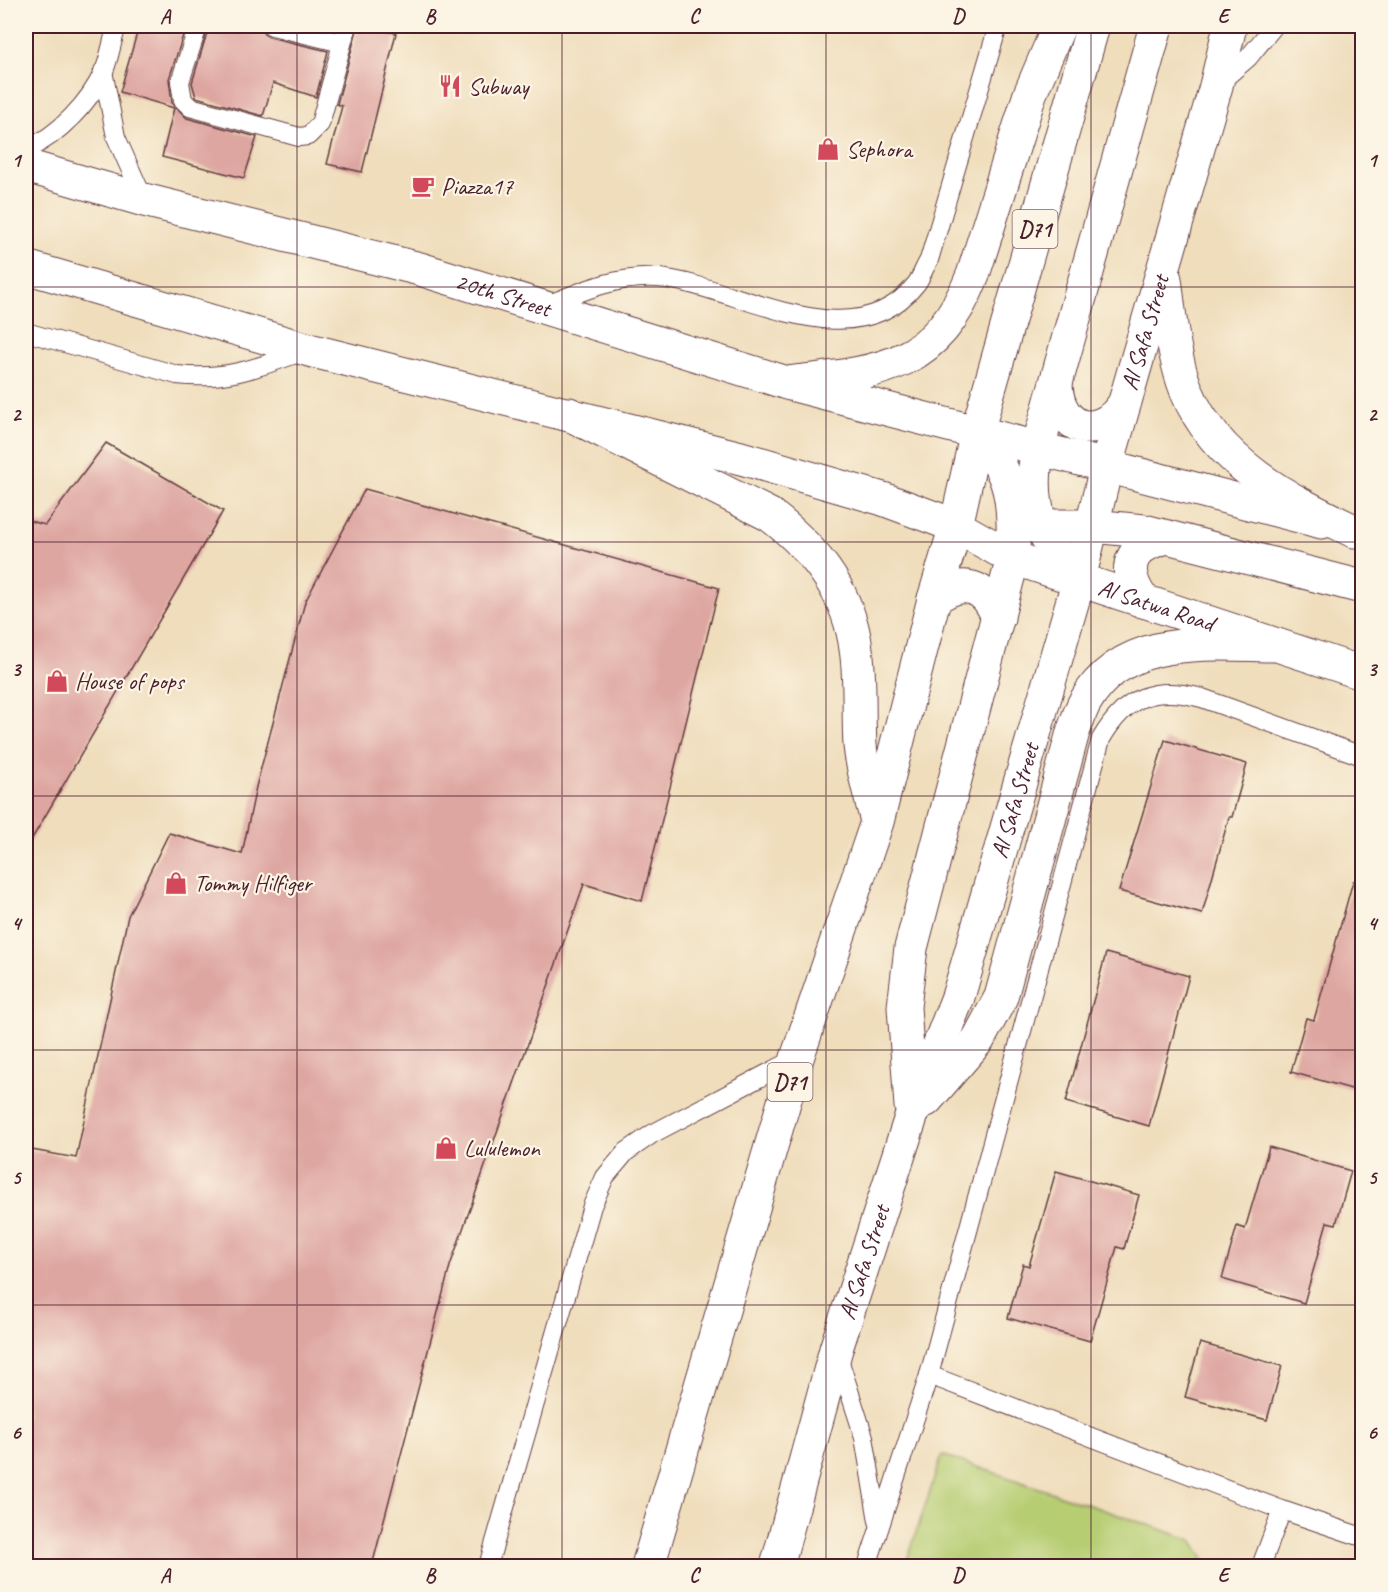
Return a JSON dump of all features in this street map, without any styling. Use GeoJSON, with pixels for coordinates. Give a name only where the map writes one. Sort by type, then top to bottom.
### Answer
{"type":"FeatureCollection","features":[{"type":"Feature","properties":{"kind":"main road"},"geometry":{"type":"LineString","coordinates":[[787,383],[885,369],[919,352],[943,331],[962,304],[1030,94],[1059,26]]}},
{"type":"Feature","properties":{"kind":"main road","name":"D71"},"geometry":{"type":"LineString","coordinates":[[648,1566],[797,1058],[877,822],[934,599],[956,526],[977,432],[1093,26]]}},
{"type":"Feature","properties":{"kind":"main road"},"geometry":{"type":"LineString","coordinates":[[911,1117],[904,1007],[906,977],[998,618],[1034,499],[1033,471],[1038,447],[1156,26]]}},
{"type":"Feature","properties":{"kind":"main road","name":"Al Safa Street"},"geometry":{"type":"LineString","coordinates":[[777,1566],[836,1349],[911,1117],[958,997],[1079,579],[1107,464],[1216,86],[1230,26]]}},
{"type":"Feature","properties":{"kind":"main road","name":"20th Street"},"geometry":{"type":"LineString","coordinates":[[26,166],[144,200],[420,269],[787,383],[977,432]]}},
{"type":"Feature","properties":{"kind":"main road"},"geometry":{"type":"LineString","coordinates":[[26,267],[309,350],[568,414],[884,499],[956,526],[1023,537],[1092,526],[1168,537],[1362,587]]}},
{"type":"Feature","properties":{"kind":"main road"},"geometry":{"type":"LineString","coordinates":[[1163,270],[1179,367],[1188,393],[1216,439],[1235,459],[1296,503],[1358,532]]}},
{"type":"Feature","properties":{"kind":"main road"},"geometry":{"type":"LineString","coordinates":[[1056,386],[1057,404],[1066,418],[1081,426],[1099,427],[1114,419],[1124,404]]}},
{"type":"Feature","properties":{"kind":"main road"},"geometry":{"type":"LineString","coordinates":[[568,414],[770,515],[796,535],[818,559],[836,587],[849,617],[856,649],[861,749],[877,822]]}},
{"type":"Feature","properties":{"kind":"main road"},"geometry":{"type":"LineString","coordinates":[[977,432],[1107,464],[1358,532]]}},
{"type":"Feature","properties":{"kind":"main road"},"geometry":{"type":"LineString","coordinates":[[977,432],[997,455],[1006,477],[1023,537],[1057,555],[1079,579]]}},
{"type":"Feature","properties":{"kind":"main road"},"geometry":{"type":"LineString","coordinates":[[1143,601],[1131,583],[1132,560],[1147,542],[1168,537]]}},
{"type":"Feature","properties":{"kind":"main road","name":"Al Satwa Road"},"geometry":{"type":"LineString","coordinates":[[1079,579],[1362,673]]}},
{"type":"Feature","properties":{"kind":"main road"},"geometry":{"type":"LineString","coordinates":[[934,599],[948,589],[964,586],[980,591],[992,602],[998,618]]}},
{"type":"Feature","properties":{"kind":"main road"},"geometry":{"type":"LineString","coordinates":[[911,1117],[978,1040],[1001,997],[1073,732],[1085,702],[1104,677],[1134,657],[1160,647],[1272,645]]}},
{"type":"Feature","properties":{"kind":"lane"},"geometry":{"type":"LineString","coordinates":[[26,150],[62,126],[86,101],[104,71],[117,26]]}},
{"type":"Feature","properties":{"kind":"lane"},"geometry":{"type":"LineString","coordinates":[[198,26],[180,82],[183,100],[190,106],[299,137],[308,136],[320,124],[347,26]]}},
{"type":"Feature","properties":{"kind":"lane"},"geometry":{"type":"LineString","coordinates":[[272,26],[342,44]]}},
{"type":"Feature","properties":{"kind":"lane"},"geometry":{"type":"LineString","coordinates":[[543,307],[593,286],[624,279],[657,278],[689,283],[821,320],[848,322],[874,316],[893,306],[916,284],[928,260],[998,26]]}},
{"type":"Feature","properties":{"kind":"lane"},"geometry":{"type":"LineString","coordinates":[[1216,86],[1248,58],[1274,26]]}},
{"type":"Feature","properties":{"kind":"lane"},"geometry":{"type":"LineString","coordinates":[[104,71],[116,137],[128,169],[144,200]]}},
{"type":"Feature","properties":{"kind":"lane"},"geometry":{"type":"LineString","coordinates":[[26,332],[177,375],[199,378],[244,372],[309,350]]}},
{"type":"Feature","properties":{"kind":"lane"},"geometry":{"type":"LineString","coordinates":[[867,1566],[929,1375],[1101,739],[1113,719],[1130,704],[1151,694],[1177,691],[1362,756]]}},
{"type":"Feature","properties":{"kind":"lane"},"geometry":{"type":"LineString","coordinates":[[488,1566],[592,1206],[605,1177],[626,1152],[652,1134],[797,1058]]}},
{"type":"Feature","properties":{"kind":"lane"},"geometry":{"type":"LineString","coordinates":[[836,1349],[864,1437],[879,1529]]}},
{"type":"Feature","properties":{"kind":"lane"},"geometry":{"type":"LineString","coordinates":[[929,1375],[1282,1510],[1362,1537]]}},
{"type":"Feature","properties":{"kind":"lane"},"geometry":{"type":"LineString","coordinates":[[1262,1566],[1282,1510]]}},
{"type":"Feature","properties":{"kind":"green space"},"geometry":{"type":"Polygon","coordinates":[[[942,1455],[1192,1540],[1209,1566],[905,1566],[942,1455]]]}},
{"type":"Feature","properties":{"kind":"building"},"geometry":{"type":"Polygon","coordinates":[[[139,26],[186,26],[169,79],[172,103],[187,118],[257,137],[244,178],[162,157],[174,108],[120,92],[139,26]]]}},
{"type":"Feature","properties":{"kind":"building"},"geometry":{"type":"Polygon","coordinates":[[[209,26],[261,26],[264,34],[269,37],[328,51],[316,97],[273,83],[263,116],[196,97],[192,83],[209,26]]]}},
{"type":"Feature","properties":{"kind":"building"},"geometry":{"type":"Polygon","coordinates":[[[358,26],[396,33],[362,172],[327,164],[342,106],[337,104],[358,26]]]}},
{"type":"Feature","properties":{"kind":"building"},"geometry":{"type":"Polygon","coordinates":[[[106,443],[223,511],[26,849],[26,520],[45,525],[106,443]]]}},
{"type":"Feature","properties":{"kind":"building"},"geometry":{"type":"Polygon","coordinates":[[[365,489],[719,588],[642,901],[584,884],[450,1266],[372,1566],[26,1566],[26,1149],[76,1158],[128,916],[169,833],[242,854],[256,787],[305,602],[365,489]]]}},
{"type":"Feature","properties":{"kind":"building"},"geometry":{"type":"Polygon","coordinates":[[[1165,740],[1247,764],[1232,817],[1229,817],[1202,914],[1119,891],[1165,740]]]}},
{"type":"Feature","properties":{"kind":"building"},"geometry":{"type":"Polygon","coordinates":[[[1353,881],[1362,882],[1362,1092],[1291,1072],[1306,1018],[1314,1020],[1353,881]]]}},
{"type":"Feature","properties":{"kind":"building"},"geometry":{"type":"Polygon","coordinates":[[[1106,953],[1189,976],[1149,1126],[1066,1102],[1106,953]]]}},
{"type":"Feature","properties":{"kind":"building"},"geometry":{"type":"Polygon","coordinates":[[[1269,1147],[1351,1171],[1336,1224],[1327,1222],[1304,1303],[1222,1279],[1237,1226],[1245,1229],[1269,1147]]]}},
{"type":"Feature","properties":{"kind":"building"},"geometry":{"type":"Polygon","coordinates":[[[1056,1171],[1139,1195],[1124,1249],[1117,1247],[1090,1341],[1008,1318],[1023,1264],[1029,1266],[1056,1171]]]}},
{"type":"Feature","properties":{"kind":"building"},"geometry":{"type":"Polygon","coordinates":[[[1200,1343],[1282,1366],[1267,1420],[1185,1397],[1200,1343]]]}},
{"type":"Feature","properties":{"kind":"place","name":"Subway"},"geometry":{"type":"Point","coordinates":[450,86]}},
{"type":"Feature","properties":{"kind":"place","name":"Sephora"},"geometry":{"type":"Point","coordinates":[828,149]}},
{"type":"Feature","properties":{"kind":"place","name":"Piazza17"},"geometry":{"type":"Point","coordinates":[423,186]}},
{"type":"Feature","properties":{"kind":"place","name":"House of pops"},"geometry":{"type":"Point","coordinates":[57,681]}},
{"type":"Feature","properties":{"kind":"place","name":"Tommy Hilfiger"},"geometry":{"type":"Point","coordinates":[176,883]}},
{"type":"Feature","properties":{"kind":"place","name":"Lululemon"},"geometry":{"type":"Point","coordinates":[446,1148]}}]}
